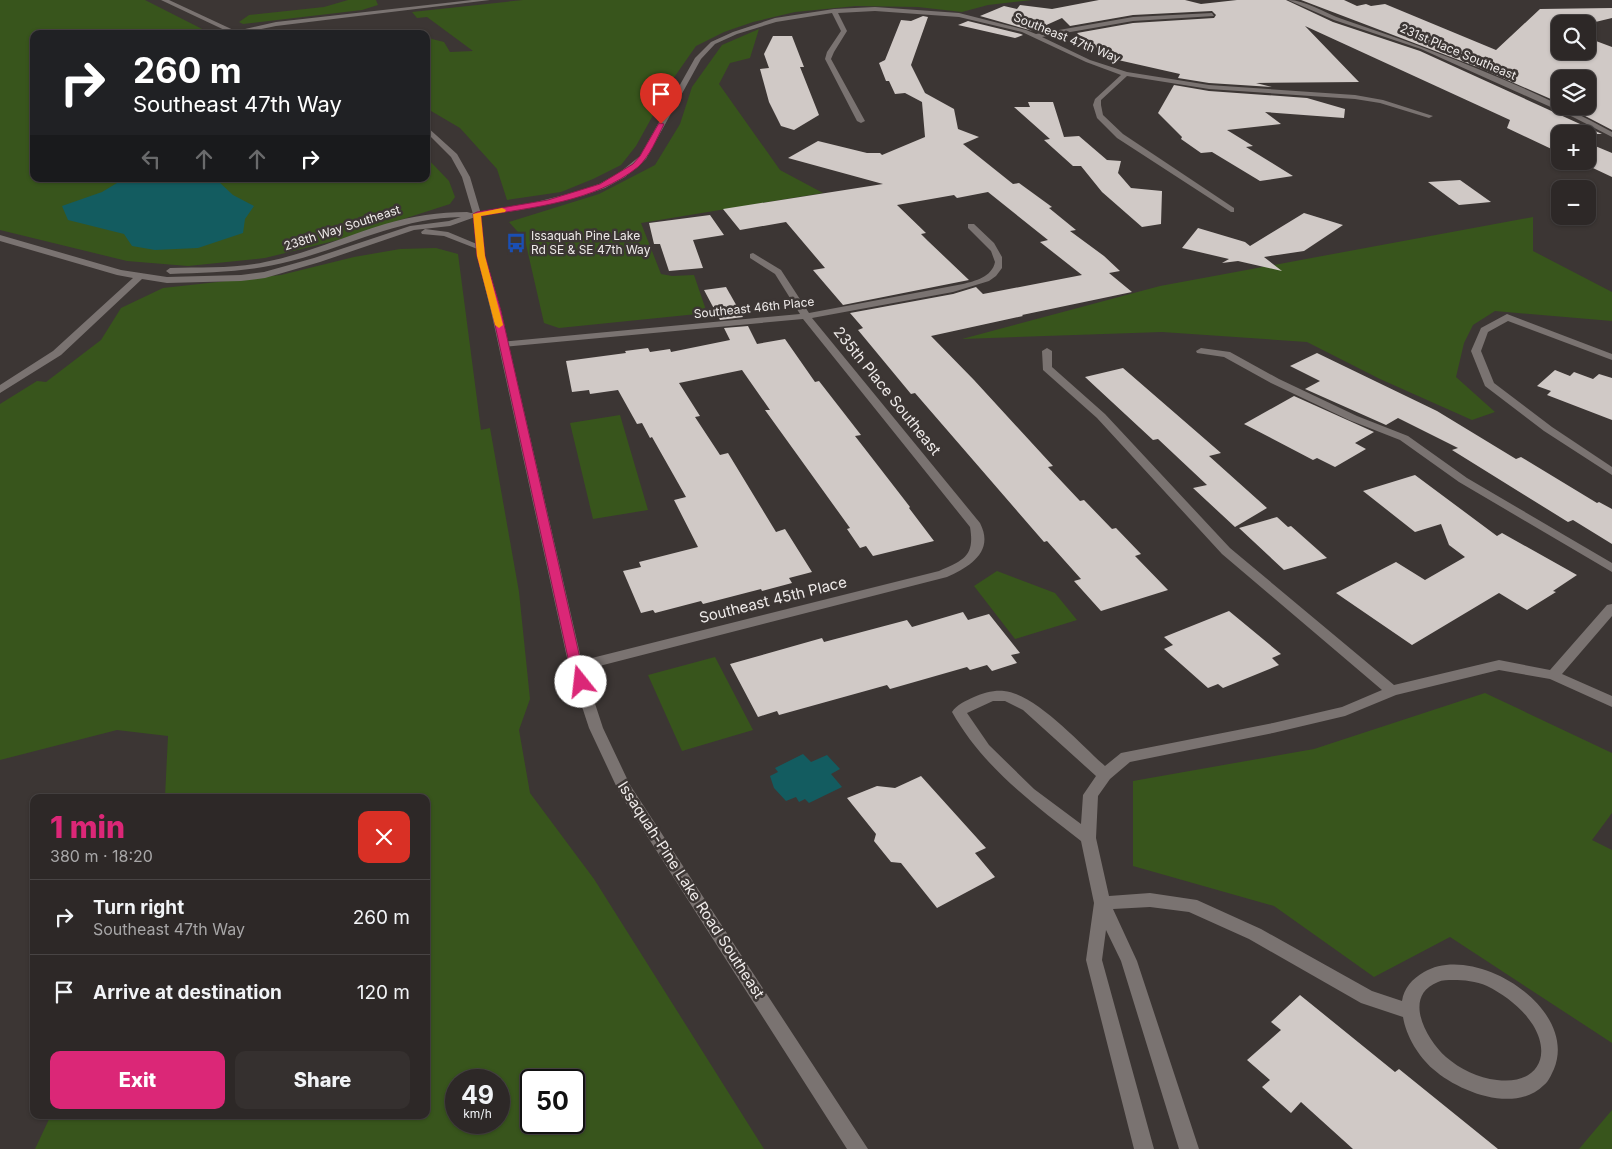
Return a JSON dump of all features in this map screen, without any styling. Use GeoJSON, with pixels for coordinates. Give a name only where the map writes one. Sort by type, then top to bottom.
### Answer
{"type":"FeatureCollection","features":[{"type":"Feature","properties":{"kind":"street"},"geometry":{"type":"LineString","coordinates":[[164,0],[230,30]]}},
{"type":"Feature","properties":{"kind":"street"},"geometry":{"type":"LineString","coordinates":[[250,30],[276,24],[487,0]]}},
{"type":"Feature","properties":{"kind":"street","name":"231st Place Southeast"},"geometry":{"type":"LineString","coordinates":[[1291,0],[1329,16],[1423,48],[1576,115],[1612,136]]}},
{"type":"Feature","properties":{"kind":"street"},"geometry":{"type":"LineString","coordinates":[[386,4],[389,11]]}},
{"type":"Feature","properties":{"kind":"street","name":"Southeast 47th Way"},"geometry":{"type":"LineString","coordinates":[[477,214],[548,202],[602,186],[628,170],[643,157],[698,58],[713,43],[735,32],[775,20],[834,11],[875,9],[959,15],[1007,25],[1036,36],[1088,61],[1126,74],[1209,87],[1355,97],[1381,101],[1428,116]]}},
{"type":"Feature","properties":{"kind":"street"},"geometry":{"type":"LineString","coordinates":[[834,11],[844,31],[829,54],[828,59],[861,121]]}},
{"type":"Feature","properties":{"kind":"street"},"geometry":{"type":"LineString","coordinates":[[1036,36],[1132,19],[1212,16]]}},
{"type":"Feature","properties":{"kind":"street"},"geometry":{"type":"LineString","coordinates":[[1126,74],[1098,100],[1097,105],[1100,116],[1108,126],[1134,147],[1231,210]]}},
{"type":"Feature","properties":{"kind":"street","name":"Issaquah-Pine Lake Road Southeast"},"geometry":{"type":"LineString","coordinates":[[430,132],[454,156],[466,177],[477,214],[480,247],[576,667],[596,728],[624,788],[858,1149]]}},
{"type":"Feature","properties":{"kind":"street","name":"238th Way Southeast"},"geometry":{"type":"LineString","coordinates":[[140,276],[171,271],[265,265],[313,252],[410,219],[446,213],[477,214]]}},
{"type":"Feature","properties":{"kind":"street","name":"238th Way Southeast"},"geometry":{"type":"LineString","coordinates":[[0,238],[96,266],[140,276],[167,280],[241,278],[265,274],[317,260],[413,228],[450,223],[477,214]]}},
{"type":"Feature","properties":{"kind":"street","name":"Southeast 46th Place"},"geometry":{"type":"LineString","coordinates":[[502,344],[806,316],[970,285],[981,282],[991,276],[999,267],[998,255],[970,226]]}},
{"type":"Feature","properties":{"kind":"street","name":"238th Way Southeast"},"geometry":{"type":"LineString","coordinates":[[374,241],[410,233],[430,232],[445,234],[480,247]]}},
{"type":"Feature","properties":{"kind":"street","name":"235th Place Southeast"},"geometry":{"type":"LineString","coordinates":[[752,256],[778,272],[806,316],[976,526],[979,540],[974,556]]}},
{"type":"Feature","properties":{"kind":"street"},"geometry":{"type":"LineString","coordinates":[[0,390],[57,353],[140,276]]}},
{"type":"Feature","properties":{"kind":"street"},"geometry":{"type":"LineString","coordinates":[[1612,357],[1507,316],[1484,330],[1476,350],[1488,384],[1548,430],[1612,472]]}},
{"type":"Feature","properties":{"kind":"street"},"geometry":{"type":"LineString","coordinates":[[1201,350],[1226,354],[1275,381],[1353,418],[1404,438],[1463,480],[1612,568]]}},
{"type":"Feature","properties":{"kind":"street"},"geometry":{"type":"LineString","coordinates":[[1047,351],[1047,368],[1100,416],[1226,551],[1392,691]]}},
{"type":"Feature","properties":{"kind":"street","name":"Southeast 45th Place"},"geometry":{"type":"LineString","coordinates":[[576,667],[943,574],[964,565],[974,556]]}},
{"type":"Feature","properties":{"kind":"street"},"geometry":{"type":"LineString","coordinates":[[1553,675],[1612,608]]}},
{"type":"Feature","properties":{"kind":"street"},"geometry":{"type":"LineString","coordinates":[[1189,1149],[1129,961],[1102,903],[1088,838],[1090,795],[1105,775],[1126,757],[1273,728],[1345,710],[1392,691],[1499,665],[1553,675],[1612,702]]}},
{"type":"Feature","properties":{"kind":"street"},"geometry":{"type":"LineString","coordinates":[[1088,838],[1029,793],[984,749],[959,712],[979,699],[1006,696],[1028,706],[1105,775]]}},
{"type":"Feature","properties":{"kind":"street"},"geometry":{"type":"LineString","coordinates":[[1102,903],[1150,900],[1190,905],[1255,934],[1367,997],[1410,1012]]}},
{"type":"Feature","properties":{"kind":"street"},"geometry":{"type":"LineString","coordinates":[[1102,903],[1094,960],[1144,1149]]}},
{"type":"Feature","properties":{"kind":"street"},"geometry":{"type":"LineString","coordinates":[[1460,972],[1473,974],[1495,982],[1514,994],[1531,1009],[1544,1028],[1550,1046],[1548,1065],[1538,1080],[1521,1089],[1498,1090],[1473,1084],[1448,1070],[1428,1052],[1415,1032],[1410,1012],[1412,996],[1420,983],[1435,974],[1460,972]]}},
{"type":"Feature","properties":{"kind":"green space"},"geometry":{"type":"Polygon","coordinates":[[[0,0],[145,0],[204,30],[30,30],[30,182],[430,182],[430,161],[449,181],[455,197],[450,204],[338,240],[265,258],[188,266],[127,261],[0,230],[0,0]]]}},
{"type":"Feature","properties":{"kind":"green space"},"geometry":{"type":"Polygon","coordinates":[[[348,0],[376,0],[378,5],[362,10],[243,24],[239,22],[249,15],[324,7],[348,0]]]}},
{"type":"Feature","properties":{"kind":"green space"},"geometry":{"type":"Polygon","coordinates":[[[523,0],[1032,0],[988,5],[962,12],[918,7],[856,6],[795,12],[753,22],[724,32],[696,46],[673,79],[636,146],[621,165],[561,192],[507,200],[497,169],[460,128],[430,110],[430,37],[444,42],[450,52],[473,51],[427,17],[417,18],[412,12],[523,0]]]}},
{"type":"Feature","properties":{"kind":"green space"},"geometry":{"type":"Polygon","coordinates":[[[759,29],[750,58],[730,63],[719,84],[780,170],[823,193],[641,223],[661,274],[672,276],[694,275],[707,313],[559,328],[544,323],[525,240],[509,222],[599,194],[655,165],[680,124],[692,87],[722,45],[759,29]]]}},
{"type":"Feature","properties":{"kind":"green space"},"geometry":{"type":"Polygon","coordinates":[[[1533,217],[1533,251],[1612,292],[1612,321],[1495,311],[1473,325],[1464,343],[1456,377],[1495,412],[1472,420],[1380,379],[1307,342],[1162,332],[962,339],[1160,286],[1533,217]]]}},
{"type":"Feature","properties":{"kind":"green space"},"geometry":{"type":"Polygon","coordinates":[[[436,248],[458,254],[481,430],[490,428],[519,592],[530,699],[519,730],[530,793],[594,879],[764,1149],[35,1149],[49,1119],[430,1119],[430,794],[165,794],[168,736],[117,730],[0,760],[0,404],[37,381],[46,382],[101,340],[121,308],[163,288],[281,275],[354,257],[400,249],[436,248]]]}},
{"type":"Feature","properties":{"kind":"green space"},"geometry":{"type":"Polygon","coordinates":[[[620,415],[648,510],[593,519],[570,423],[620,415]]]}},
{"type":"Feature","properties":{"kind":"green space"},"geometry":{"type":"Polygon","coordinates":[[[997,571],[1055,593],[1077,620],[1015,639],[974,586],[997,571]]]}},
{"type":"Feature","properties":{"kind":"green space"},"geometry":{"type":"Polygon","coordinates":[[[715,657],[753,730],[682,751],[648,675],[715,657]]]}},
{"type":"Feature","properties":{"kind":"green space"},"geometry":{"type":"Polygon","coordinates":[[[1485,693],[1612,753],[1612,813],[1592,840],[1612,850],[1612,1043],[1450,937],[1374,977],[1274,906],[1133,866],[1133,781],[1314,749],[1485,693]]]}},
{"type":"Feature","properties":{"kind":"green space"},"geometry":{"type":"Polygon","coordinates":[[[1612,1110],[1612,1149],[1579,1149],[1612,1110]]]}},
{"type":"Feature","properties":{"kind":"water"},"geometry":{"type":"Polygon","coordinates":[[[119,182],[219,182],[233,195],[254,206],[245,219],[243,233],[198,248],[155,250],[132,246],[124,234],[68,220],[62,206],[102,192],[119,182]]]}},
{"type":"Feature","properties":{"kind":"water"},"geometry":{"type":"Polygon","coordinates":[[[803,754],[811,762],[827,755],[840,769],[831,774],[842,787],[809,803],[805,799],[799,802],[796,797],[786,801],[774,788],[770,776],[778,772],[775,768],[803,754]]]}},
{"type":"Feature","properties":{"kind":"building"},"geometry":{"type":"Polygon","coordinates":[[[1099,0],[1185,0],[1201,4],[1237,0],[1286,0],[1333,22],[1420,51],[1551,111],[1551,115],[1560,115],[1582,125],[1551,125],[1551,149],[1507,128],[1510,120],[1305,26],[1359,82],[1256,83],[1272,87],[1209,83],[1178,78],[1180,74],[1118,60],[1104,47],[1092,48],[1077,33],[1133,23],[1214,18],[1216,15],[1212,11],[1133,15],[1070,26],[1062,18],[1033,31],[980,16],[1004,6],[1017,9],[1020,5],[1052,9],[1099,0]]]}},
{"type":"Feature","properties":{"kind":"building"},"geometry":{"type":"Polygon","coordinates":[[[1301,0],[1344,0],[1357,6],[1385,4],[1496,50],[1540,9],[1612,8],[1612,18],[1596,22],[1596,15],[1551,15],[1551,60],[1596,60],[1596,41],[1612,47],[1612,130],[1583,115],[1596,115],[1596,70],[1551,70],[1551,99],[1480,68],[1301,0]]]}},
{"type":"Feature","properties":{"kind":"building"},"geometry":{"type":"Polygon","coordinates":[[[923,16],[928,17],[911,65],[925,93],[954,109],[958,129],[979,137],[963,144],[1013,184],[1019,183],[1052,207],[1049,208],[1076,230],[1070,231],[1104,256],[1120,271],[1109,273],[1132,292],[931,336],[1053,466],[1048,467],[1080,501],[1084,500],[1112,529],[1116,528],[1141,554],[1135,556],[1168,590],[1101,611],[1074,581],[1081,579],[1047,541],[1044,542],[915,393],[911,394],[858,330],[863,328],[850,313],[953,294],[976,287],[983,294],[1082,275],[1040,242],[1048,240],[988,192],[957,198],[954,195],[897,205],[926,233],[921,234],[969,280],[843,305],[813,270],[825,268],[786,222],[740,230],[723,209],[883,184],[788,158],[818,141],[867,153],[880,153],[882,155],[925,137],[922,102],[905,93],[895,94],[889,81],[886,81],[879,63],[885,60],[901,20],[911,21],[923,16]]]}},
{"type":"Feature","properties":{"kind":"building"},"geometry":{"type":"Polygon","coordinates":[[[968,21],[1023,35],[1015,38],[958,25],[968,21]]]}},
{"type":"Feature","properties":{"kind":"building"},"geometry":{"type":"Polygon","coordinates":[[[773,36],[792,36],[804,67],[800,67],[819,115],[794,130],[781,126],[769,102],[760,69],[769,68],[764,54],[773,36]]]}},
{"type":"Feature","properties":{"kind":"building"},"geometry":{"type":"Polygon","coordinates":[[[1174,85],[1209,91],[1307,98],[1345,109],[1344,118],[1265,112],[1281,124],[1227,130],[1253,146],[1246,147],[1293,176],[1260,181],[1212,152],[1201,153],[1181,139],[1182,137],[1158,113],[1174,85]]]}},
{"type":"Feature","properties":{"kind":"building"},"geometry":{"type":"Polygon","coordinates":[[[1028,102],[1053,102],[1064,137],[1079,136],[1107,160],[1121,161],[1118,173],[1131,188],[1162,191],[1161,224],[1142,227],[1102,192],[1081,166],[1073,166],[1044,140],[1050,139],[1014,107],[1030,107],[1028,102]]]}},
{"type":"Feature","properties":{"kind":"building"},"geometry":{"type":"Polygon","coordinates":[[[1596,146],[1612,153],[1612,177],[1596,169],[1596,146]]]}},
{"type":"Feature","properties":{"kind":"building"},"geometry":{"type":"Polygon","coordinates":[[[1460,180],[1491,202],[1459,205],[1428,182],[1460,180]]]}},
{"type":"Feature","properties":{"kind":"building"},"geometry":{"type":"Polygon","coordinates":[[[1304,213],[1343,225],[1304,251],[1264,257],[1282,271],[1238,261],[1222,263],[1229,259],[1182,248],[1198,228],[1245,242],[1250,246],[1304,213]]]}},
{"type":"Feature","properties":{"kind":"building"},"geometry":{"type":"Polygon","coordinates":[[[710,215],[724,235],[693,240],[703,268],[669,271],[660,244],[654,244],[649,223],[710,215]]]}},
{"type":"Feature","properties":{"kind":"building"},"geometry":{"type":"Polygon","coordinates":[[[726,287],[743,317],[720,320],[704,290],[726,287]]]}},
{"type":"Feature","properties":{"kind":"building"},"geometry":{"type":"Polygon","coordinates":[[[748,326],[757,344],[785,339],[815,382],[819,381],[861,435],[855,436],[934,541],[873,556],[866,546],[860,548],[847,529],[850,528],[765,410],[770,410],[742,370],[679,383],[700,416],[695,417],[720,455],[728,453],[776,532],[785,529],[812,572],[789,578],[792,583],[762,591],[761,589],[703,604],[701,601],[655,613],[653,610],[641,613],[623,571],[641,567],[639,562],[698,547],[674,500],[686,497],[652,437],[650,438],[642,423],[637,424],[618,390],[590,394],[589,390],[572,392],[566,361],[648,348],[650,352],[670,349],[671,352],[730,340],[724,328],[748,326]]]}},
{"type":"Feature","properties":{"kind":"building"},"geometry":{"type":"Polygon","coordinates":[[[1317,353],[1437,411],[1516,459],[1521,457],[1597,503],[1599,502],[1612,509],[1612,544],[1573,520],[1568,522],[1452,450],[1458,448],[1398,418],[1386,425],[1305,389],[1320,381],[1290,366],[1317,353]]]}},
{"type":"Feature","properties":{"kind":"building"},"geometry":{"type":"Polygon","coordinates":[[[1123,368],[1221,453],[1209,456],[1267,508],[1235,527],[1193,488],[1207,485],[1158,439],[1153,440],[1085,377],[1123,368]]]}},
{"type":"Feature","properties":{"kind":"building"},"geometry":{"type":"Polygon","coordinates":[[[1555,370],[1570,376],[1574,372],[1593,379],[1599,374],[1612,378],[1612,420],[1547,395],[1551,391],[1537,386],[1555,370]]]}},
{"type":"Feature","properties":{"kind":"building"},"geometry":{"type":"Polygon","coordinates":[[[1294,396],[1374,432],[1355,443],[1366,449],[1335,467],[1317,458],[1313,460],[1244,424],[1294,396]]]}},
{"type":"Feature","properties":{"kind":"building"},"geometry":{"type":"Polygon","coordinates":[[[1415,475],[1497,536],[1502,533],[1577,575],[1553,591],[1556,592],[1527,610],[1499,593],[1412,645],[1336,593],[1396,562],[1425,580],[1465,557],[1449,545],[1441,524],[1415,532],[1363,491],[1415,475]]]}},
{"type":"Feature","properties":{"kind":"building"},"geometry":{"type":"Polygon","coordinates":[[[1277,517],[1288,527],[1291,526],[1327,558],[1284,570],[1239,528],[1277,517]]]}},
{"type":"Feature","properties":{"kind":"building"},"geometry":{"type":"Polygon","coordinates":[[[1229,611],[1281,654],[1272,658],[1279,665],[1223,688],[1218,684],[1208,688],[1164,649],[1173,645],[1164,637],[1229,611]]]}},
{"type":"Feature","properties":{"kind":"building"},"geometry":{"type":"Polygon","coordinates":[[[963,612],[968,620],[989,614],[1020,653],[1011,655],[1017,663],[992,671],[987,665],[970,670],[967,667],[890,689],[887,685],[779,715],[777,711],[758,717],[730,664],[822,638],[824,642],[907,620],[912,627],[963,612]]]}},
{"type":"Feature","properties":{"kind":"building"},"geometry":{"type":"Polygon","coordinates":[[[921,776],[986,848],[975,853],[995,877],[937,908],[901,863],[891,862],[874,841],[876,834],[847,798],[877,786],[895,788],[921,776]]]}},
{"type":"Feature","properties":{"kind":"building"},"geometry":{"type":"Polygon","coordinates":[[[1300,995],[1395,1072],[1399,1069],[1498,1149],[1353,1149],[1301,1102],[1291,1113],[1262,1087],[1270,1080],[1247,1060],[1281,1030],[1271,1022],[1300,995]]]}},
{"type":"Feature","properties":{"kind":"slow traffic"},"geometry":{"type":"LineString","coordinates":[[499,325],[481,256],[477,214],[502,210]]}},
{"type":"Feature","properties":{"kind":"place","name":"Issaquah Pine Lake Rd SE & SE 47th Way"},"geometry":{"type":"Point","coordinates":[516,243]}},
{"type":"Feature","properties":{"kind":"route"},"geometry":{"type":"LineString","coordinates":[[581,682],[518,414],[496,311],[481,256],[477,214],[548,202],[602,186],[635,165],[643,157],[661,124]]}}]}
